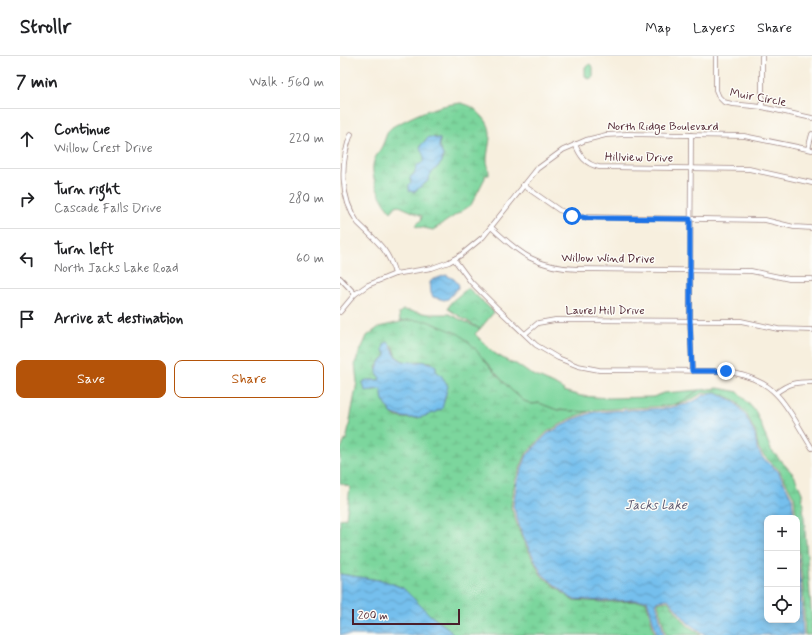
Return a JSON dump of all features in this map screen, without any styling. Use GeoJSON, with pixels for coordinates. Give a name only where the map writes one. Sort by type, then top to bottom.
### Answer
{"type":"FeatureCollection","features":[{"type":"Feature","properties":{"kind":"street","name":"Muir Circle"},"geometry":{"type":"LineString","coordinates":[[716,56],[716,90],[722,100],[728,104],[762,107],[812,118]]}},
{"type":"Feature","properties":{"kind":"street"},"geometry":{"type":"LineString","coordinates":[[762,56],[762,107]]}},
{"type":"Feature","properties":{"kind":"street"},"geometry":{"type":"LineString","coordinates":[[351,134],[341,156],[340,180],[343,196],[355,219],[376,240],[387,254],[396,274]]}},
{"type":"Feature","properties":{"kind":"street","name":"North Ridge Boulevard"},"geometry":{"type":"LineString","coordinates":[[340,312],[355,294],[368,284],[396,274],[432,268],[454,259],[477,243],[491,228],[523,185],[537,169],[563,150],[575,144],[616,134],[744,136],[810,150]]}},
{"type":"Feature","properties":{"kind":"street"},"geometry":{"type":"LineString","coordinates":[[810,150],[812,134]]}},
{"type":"Feature","properties":{"kind":"street"},"geometry":{"type":"LineString","coordinates":[[691,135],[690,320],[692,371]]}},
{"type":"Feature","properties":{"kind":"street","name":"Hillview Drive"},"geometry":{"type":"LineString","coordinates":[[575,144],[583,159],[595,166],[755,170],[812,183]]}},
{"type":"Feature","properties":{"kind":"street"},"geometry":{"type":"LineString","coordinates":[[523,185],[553,207],[572,216],[588,218],[765,220],[794,227],[812,228]]}},
{"type":"Feature","properties":{"kind":"street","name":"Willow Wind Drive"},"geometry":{"type":"LineString","coordinates":[[491,228],[524,255],[538,262],[555,267],[578,269],[751,270],[788,279],[812,279]]}},
{"type":"Feature","properties":{"kind":"street"},"geometry":{"type":"LineString","coordinates":[[454,259],[471,282],[536,345],[558,358],[578,366],[609,371],[726,371],[741,374],[755,379],[776,393],[810,442],[812,448]]}},
{"type":"Feature","properties":{"kind":"street"},"geometry":{"type":"LineString","coordinates":[[340,278],[355,294]]}},
{"type":"Feature","properties":{"kind":"street","name":"Laurel Hill Drive"},"geometry":{"type":"LineString","coordinates":[[525,334],[538,323],[549,320],[741,321],[778,329],[812,330]]}},
{"type":"Feature","properties":{"kind":"street"},"geometry":{"type":"LineString","coordinates":[[776,393],[787,385],[796,382],[812,382]]}},
{"type":"Feature","properties":{"kind":"green space"},"geometry":{"type":"Polygon","coordinates":[[[590,64],[593,67],[593,77],[589,79],[585,76],[585,67],[590,64]]]}},
{"type":"Feature","properties":{"kind":"green space"},"geometry":{"type":"Polygon","coordinates":[[[461,103],[470,106],[481,115],[489,126],[490,137],[487,162],[489,175],[485,175],[485,178],[471,205],[433,230],[415,226],[421,220],[422,216],[397,205],[391,212],[383,202],[373,174],[374,161],[392,127],[423,112],[461,103]],[[433,137],[426,139],[424,142],[425,161],[417,165],[409,185],[424,184],[442,162],[443,155],[439,147],[440,139],[433,137]]]}},
{"type":"Feature","properties":{"kind":"green space"},"geometry":{"type":"Polygon","coordinates":[[[468,288],[494,312],[480,329],[448,309],[451,302],[468,288]]]}},
{"type":"Feature","properties":{"kind":"green space"},"geometry":{"type":"Polygon","coordinates":[[[403,310],[429,314],[449,314],[480,329],[475,334],[494,353],[511,363],[516,364],[529,373],[554,384],[564,390],[563,391],[581,396],[609,398],[653,397],[664,393],[699,390],[680,402],[667,406],[594,410],[588,412],[557,410],[539,403],[532,404],[524,401],[511,390],[484,360],[435,324],[409,320],[400,321],[399,313],[403,310]]]}},
{"type":"Feature","properties":{"kind":"green space"},"geometry":{"type":"Polygon","coordinates":[[[409,320],[427,321],[459,334],[472,345],[511,390],[524,401],[532,404],[539,403],[557,410],[588,412],[572,418],[547,432],[526,454],[515,481],[511,507],[521,536],[541,575],[572,600],[603,602],[646,601],[655,635],[453,635],[449,629],[430,615],[403,588],[385,581],[340,574],[340,519],[346,518],[350,487],[340,483],[340,450],[347,437],[357,382],[355,363],[367,336],[379,327],[409,320]],[[392,345],[386,353],[386,356],[376,367],[380,378],[379,380],[369,380],[372,390],[381,389],[388,409],[395,416],[402,418],[419,417],[435,411],[445,400],[443,381],[436,371],[436,368],[431,362],[417,361],[412,363],[403,361],[396,356],[392,345]]]}},
{"type":"Feature","properties":{"kind":"green space"},"geometry":{"type":"Polygon","coordinates":[[[718,388],[738,392],[756,412],[771,450],[794,475],[802,493],[812,621],[811,635],[805,635],[800,562],[800,515],[796,515],[794,497],[779,470],[763,455],[758,447],[756,434],[747,415],[735,400],[716,392],[703,393],[687,402],[675,405],[699,390],[718,388]]]}},
{"type":"Feature","properties":{"kind":"green space"},"geometry":{"type":"Polygon","coordinates":[[[668,601],[687,625],[702,635],[666,635],[658,603],[668,601]]]}},
{"type":"Feature","properties":{"kind":"water"},"geometry":{"type":"Polygon","coordinates":[[[429,137],[440,139],[439,147],[443,155],[442,162],[430,175],[428,181],[414,192],[409,191],[409,185],[411,183],[410,177],[414,174],[417,165],[424,161],[420,148],[421,145],[429,137]]]}},
{"type":"Feature","properties":{"kind":"water"},"geometry":{"type":"Polygon","coordinates":[[[446,275],[454,279],[459,285],[458,288],[448,299],[444,300],[433,297],[430,282],[446,275]]]}},
{"type":"Feature","properties":{"kind":"water"},"geometry":{"type":"Polygon","coordinates":[[[388,342],[399,359],[408,362],[427,362],[436,366],[436,371],[441,375],[448,386],[442,409],[429,415],[417,418],[398,416],[391,413],[383,400],[381,389],[365,391],[363,382],[366,380],[379,380],[380,378],[377,369],[379,363],[386,356],[386,353],[383,351],[384,344],[388,342]]]}},
{"type":"Feature","properties":{"kind":"water","name":"Jacks Lake"},"geometry":{"type":"Polygon","coordinates":[[[716,393],[734,401],[746,416],[755,435],[757,448],[762,457],[778,471],[792,498],[794,515],[764,515],[764,623],[800,623],[800,580],[803,635],[705,635],[688,623],[668,599],[656,602],[664,635],[657,635],[647,600],[603,601],[572,599],[542,574],[522,535],[513,506],[517,481],[527,455],[547,434],[572,420],[594,412],[667,408],[688,404],[704,395],[716,393]]]}},
{"type":"Feature","properties":{"kind":"water"},"geometry":{"type":"Polygon","coordinates":[[[340,574],[385,581],[403,588],[430,615],[449,629],[453,635],[340,635],[340,574]]]}},
{"type":"Feature","properties":{"kind":"route"},"geometry":{"type":"LineString","coordinates":[[572,216],[588,218],[690,219],[690,320],[692,371],[726,371]]}}]}
